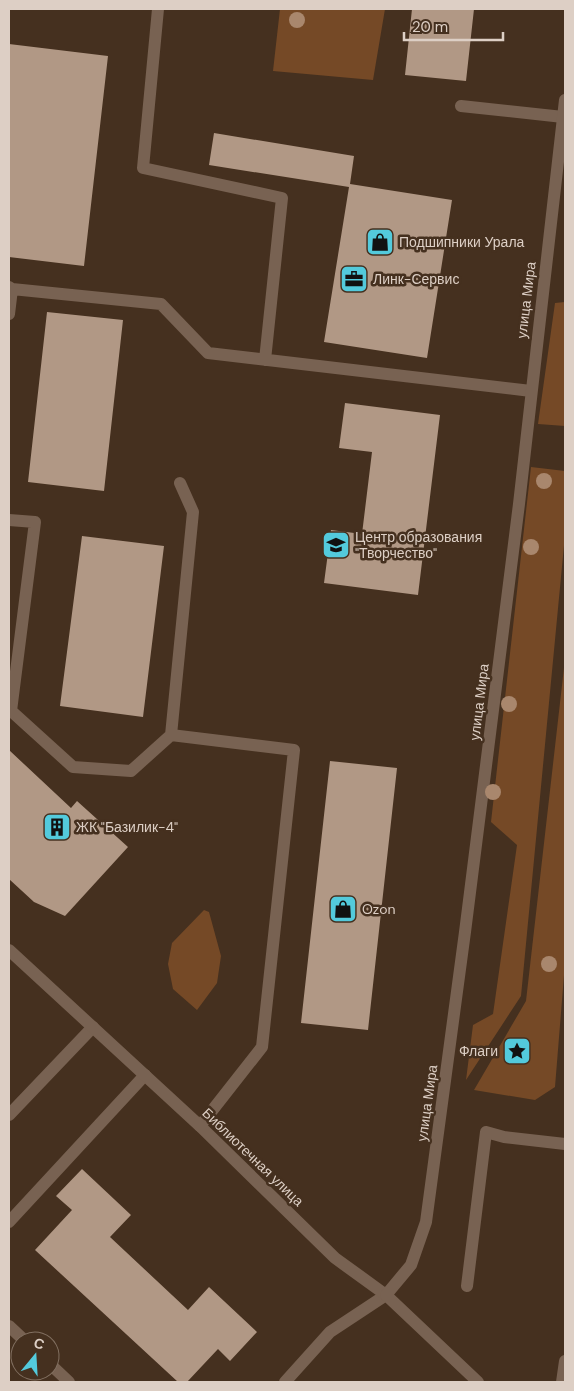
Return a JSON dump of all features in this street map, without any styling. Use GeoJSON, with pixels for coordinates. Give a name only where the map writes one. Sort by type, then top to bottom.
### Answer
{"type":"FeatureCollection","features":[{"type":"Feature","properties":{"kind":"street"},"geometry":{"type":"LineString","coordinates":[[158,9],[143,168],[282,198],[265,360]]}},
{"type":"Feature","properties":{"kind":"street","name":"улица Мира"},"geometry":{"type":"LineString","coordinates":[[285,1382],[330,1332],[386,1295],[411,1265],[426,1222],[466,922],[565,100]]}},
{"type":"Feature","properties":{"kind":"street"},"geometry":{"type":"LineString","coordinates":[[461,106],[563,118]]}},
{"type":"Feature","properties":{"kind":"street"},"geometry":{"type":"LineString","coordinates":[[9,314],[10,288],[161,304],[208,353],[531,391]]}},
{"type":"Feature","properties":{"kind":"street"},"geometry":{"type":"LineString","coordinates":[[9,520],[35,522],[10,710],[73,767],[131,771],[171,735],[193,512],[180,483]]}},
{"type":"Feature","properties":{"kind":"street"},"geometry":{"type":"LineString","coordinates":[[171,735],[294,750],[262,1047],[200,1126]]}},
{"type":"Feature","properties":{"kind":"street","name":"Библиотечная улица"},"geometry":{"type":"LineString","coordinates":[[9,950],[200,1126],[335,1258],[386,1295],[478,1382]]}},
{"type":"Feature","properties":{"kind":"street"},"geometry":{"type":"LineString","coordinates":[[9,1115],[93,1027]]}},
{"type":"Feature","properties":{"kind":"street"},"geometry":{"type":"LineString","coordinates":[[9,1222],[145,1075]]}},
{"type":"Feature","properties":{"kind":"street"},"geometry":{"type":"LineString","coordinates":[[468,1286],[486,1132],[565,1144]]}},
{"type":"Feature","properties":{"kind":"street"},"geometry":{"type":"LineString","coordinates":[[562,1382],[565,1361]]}},
{"type":"Feature","properties":{"kind":"shaded area"},"geometry":{"type":"Polygon","coordinates":[[[280,9],[385,9],[373,80],[273,71],[280,9]]]}},
{"type":"Feature","properties":{"kind":"shaded area"},"geometry":{"type":"Polygon","coordinates":[[[565,302],[565,426],[538,424],[555,303],[565,302]]]}},
{"type":"Feature","properties":{"kind":"shaded area"},"geometry":{"type":"Polygon","coordinates":[[[531,467],[565,471],[565,535],[521,996],[466,1080],[473,1025],[493,1014],[517,845],[491,822],[531,467]]]}},
{"type":"Feature","properties":{"kind":"shaded area"},"geometry":{"type":"Polygon","coordinates":[[[565,659],[565,963],[555,1087],[535,1100],[474,1090],[526,1001],[565,659]]]}},
{"type":"Feature","properties":{"kind":"shaded area"},"geometry":{"type":"Polygon","coordinates":[[[204,910],[209,912],[221,956],[217,983],[197,1010],[173,989],[168,964],[172,943],[204,910]]]}},
{"type":"Feature","properties":{"kind":"building"},"geometry":{"type":"Polygon","coordinates":[[[412,9],[474,9],[466,81],[405,75],[412,9]]]}},
{"type":"Feature","properties":{"kind":"building"},"geometry":{"type":"Polygon","coordinates":[[[9,44],[108,56],[84,266],[9,257],[9,44]]]}},
{"type":"Feature","properties":{"kind":"building"},"geometry":{"type":"Polygon","coordinates":[[[214,133],[354,156],[350,184],[452,200],[427,358],[324,342],[349,187],[209,165],[214,133]]]}},
{"type":"Feature","properties":{"kind":"building"},"geometry":{"type":"Polygon","coordinates":[[[47,312],[123,320],[104,491],[28,482],[47,312]]]}},
{"type":"Feature","properties":{"kind":"building"},"geometry":{"type":"Polygon","coordinates":[[[345,403],[440,415],[418,595],[324,583],[331,530],[362,534],[372,452],[339,448],[345,403]]]}},
{"type":"Feature","properties":{"kind":"building"},"geometry":{"type":"Polygon","coordinates":[[[82,536],[164,546],[143,717],[60,706],[82,536]]]}},
{"type":"Feature","properties":{"kind":"building","name":"ЖК \"Базилик-4\""},"geometry":{"type":"Polygon","coordinates":[[[9,750],[71,808],[77,801],[128,847],[65,916],[34,902],[9,879],[9,750]]]}},
{"type":"Feature","properties":{"kind":"building"},"geometry":{"type":"Polygon","coordinates":[[[330,761],[397,768],[368,1030],[301,1023],[330,761]]]}},
{"type":"Feature","properties":{"kind":"building"},"geometry":{"type":"Polygon","coordinates":[[[82,1169],[131,1215],[110,1237],[188,1310],[209,1287],[257,1332],[230,1361],[218,1349],[187,1382],[178,1382],[35,1250],[72,1210],[56,1196],[82,1169]]]}},
{"type":"Feature","properties":{"kind":"place","name":"Подшипники Урала"},"geometry":{"type":"Point","coordinates":[380,242]}},
{"type":"Feature","properties":{"kind":"place","name":"Линк-Сервис"},"geometry":{"type":"Point","coordinates":[354,279]}},
{"type":"Feature","properties":{"kind":"place","name":"Центр образования \"Творчество\""},"geometry":{"type":"Point","coordinates":[336,545]}},
{"type":"Feature","properties":{"kind":"place","name":"ЖК \"Базилик-4\""},"geometry":{"type":"Point","coordinates":[57,827]}},
{"type":"Feature","properties":{"kind":"place","name":"Ozon"},"geometry":{"type":"Point","coordinates":[343,909]}},
{"type":"Feature","properties":{"kind":"place","name":"Флаги"},"geometry":{"type":"Point","coordinates":[517,1051]}}]}
